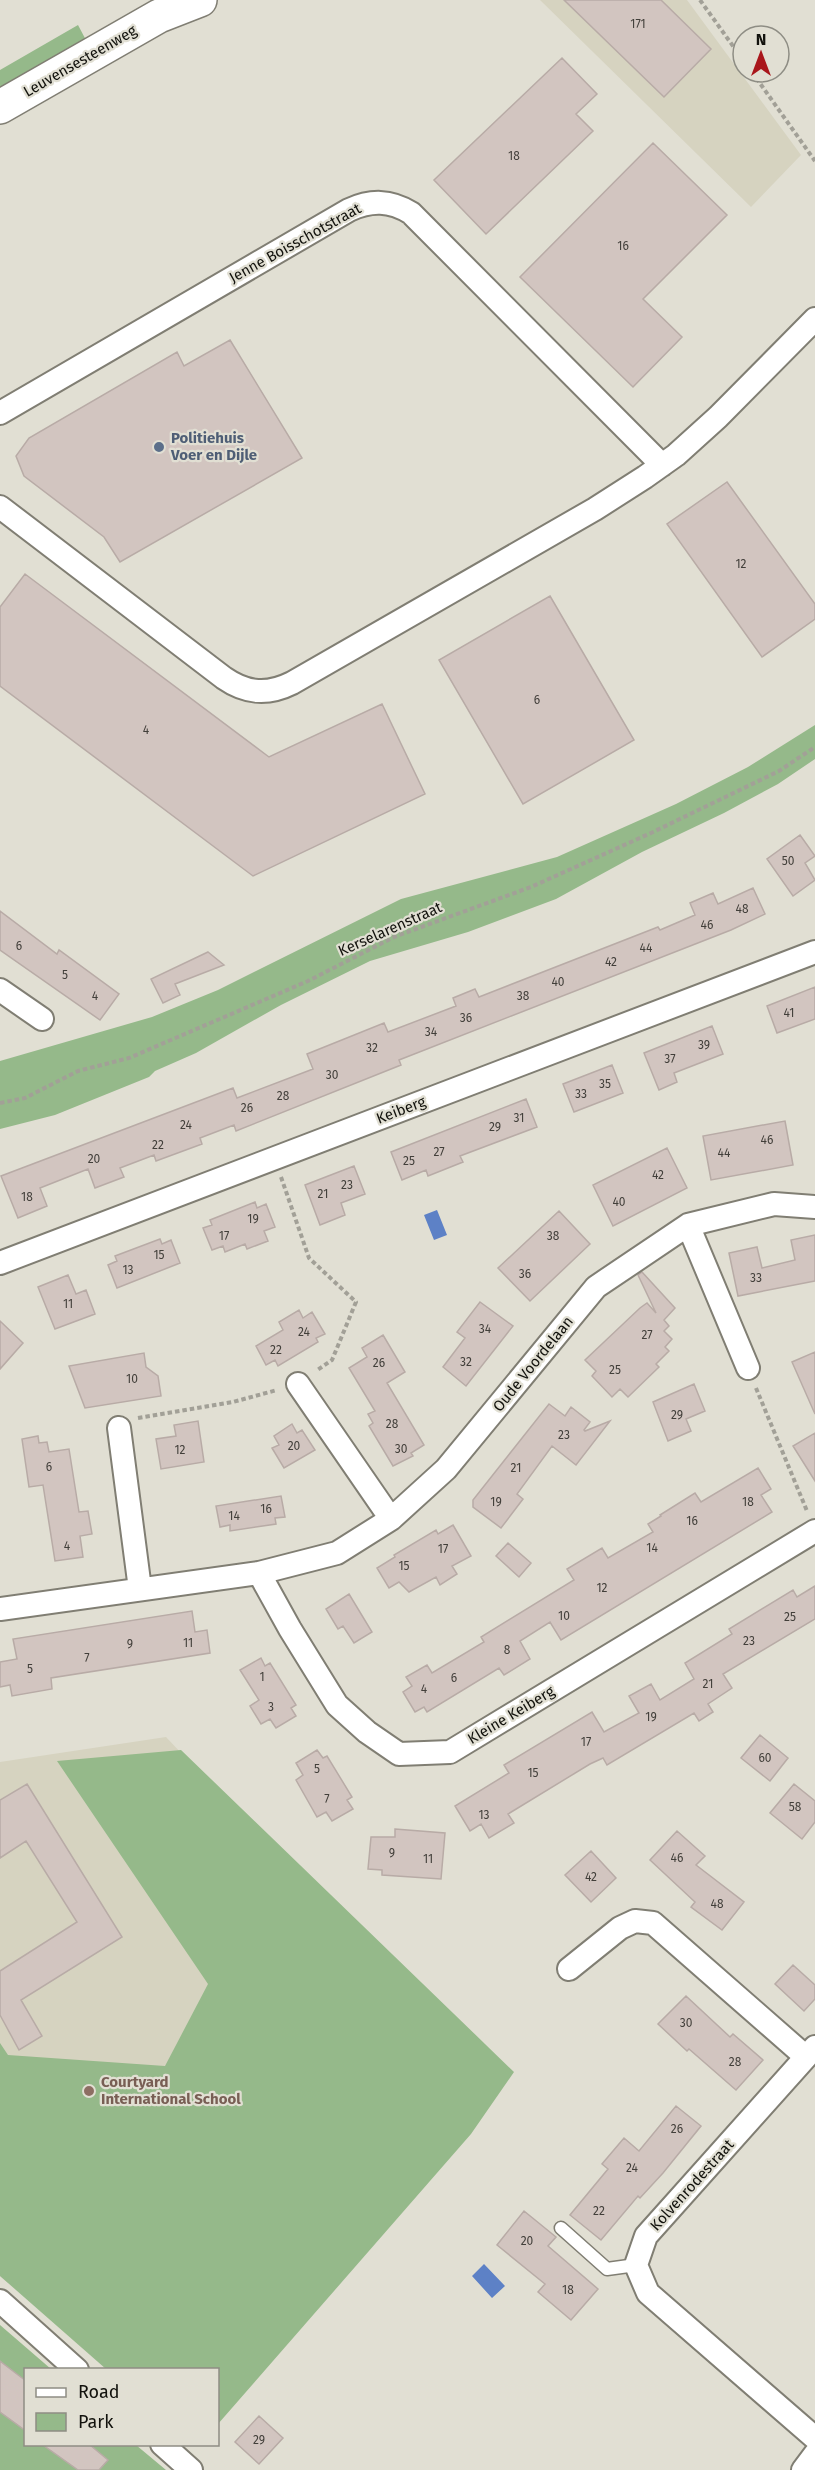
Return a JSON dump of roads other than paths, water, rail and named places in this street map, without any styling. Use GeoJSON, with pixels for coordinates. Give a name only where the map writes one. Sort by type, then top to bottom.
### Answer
{"type":"FeatureCollection","features":[{"type":"Feature","properties":{"kind":"main road","name":"Leuvensesteenweg"},"geometry":{"type":"LineString","coordinates":[[0,107],[168,8],[200,0]]}},
{"type":"Feature","properties":{"kind":"street","name":"Jenne Boisschotstraat"},"geometry":{"type":"LineString","coordinates":[[0,413],[349,210],[370,202],[381,202],[401,207],[411,213],[662,465]]}},
{"type":"Feature","properties":{"kind":"street"},"geometry":{"type":"LineString","coordinates":[[0,507],[224,678],[243,689],[260,692],[281,688],[596,509],[662,465],[718,417],[815,319]]}},
{"type":"Feature","properties":{"kind":"street","name":"Keiberg"},"geometry":{"type":"LineString","coordinates":[[0,1263],[811,951]]}},
{"type":"Feature","properties":{"kind":"street"},"geometry":{"type":"LineString","coordinates":[[0,990],[42,1019]]}},
{"type":"Feature","properties":{"kind":"street","name":"Oude Voordelaan"},"geometry":{"type":"LineString","coordinates":[[0,1609],[259,1573],[337,1553],[391,1519],[446,1469],[596,1287],[688,1225],[774,1204],[815,1207]]}},
{"type":"Feature","properties":{"kind":"street"},"geometry":{"type":"LineString","coordinates":[[688,1225],[748,1368]]}},
{"type":"Feature","properties":{"kind":"street"},"geometry":{"type":"LineString","coordinates":[[298,1384],[391,1519]]}},
{"type":"Feature","properties":{"kind":"street"},"geometry":{"type":"LineString","coordinates":[[119,1428],[140,1589]]}},
{"type":"Feature","properties":{"kind":"street","name":"Kleine Keiberg"},"geometry":{"type":"LineString","coordinates":[[259,1573],[290,1629],[337,1705],[367,1732],[399,1754],[450,1752],[815,1532]]}},
{"type":"Feature","properties":{"kind":"street","name":"Kolvenrodestraat"},"geometry":{"type":"LineString","coordinates":[[569,1969],[620,1928],[635,1921],[653,1923],[810,2052],[646,2236],[636,2265]]}},
{"type":"Feature","properties":{"kind":"street"},"geometry":{"type":"LineString","coordinates":[[636,2265],[648,2293],[815,2438]]}},
{"type":"Feature","properties":{"kind":"street"},"geometry":{"type":"LineString","coordinates":[[0,2301],[75,2368]]}},
{"type":"Feature","properties":{"kind":"street"},"geometry":{"type":"LineString","coordinates":[[163,2446],[191,2470]]}},
{"type":"Feature","properties":{"kind":"street"},"geometry":{"type":"LineString","coordinates":[[803,2470],[815,2454]]}},
{"type":"Feature","properties":{"kind":"lane"},"geometry":{"type":"LineString","coordinates":[[561,2228],[607,2270],[636,2265]]}},
{"type":"Feature","properties":{"kind":"water"},"geometry":{"type":"Polygon","coordinates":[[[437,1210],[447,1235],[434,1240],[424,1215],[437,1210]]]}},
{"type":"Feature","properties":{"kind":"water"},"geometry":{"type":"Polygon","coordinates":[[[484,2264],[505,2286],[492,2298],[472,2276],[484,2264]]]}},
{"type":"Feature","properties":{"kind":"place","name":"Politiehuis Voer en Dijle"},"geometry":{"type":"Point","coordinates":[159,447]}},
{"type":"Feature","properties":{"kind":"place","name":"Courtyard International School"},"geometry":{"type":"Point","coordinates":[89,2091]}}]}
